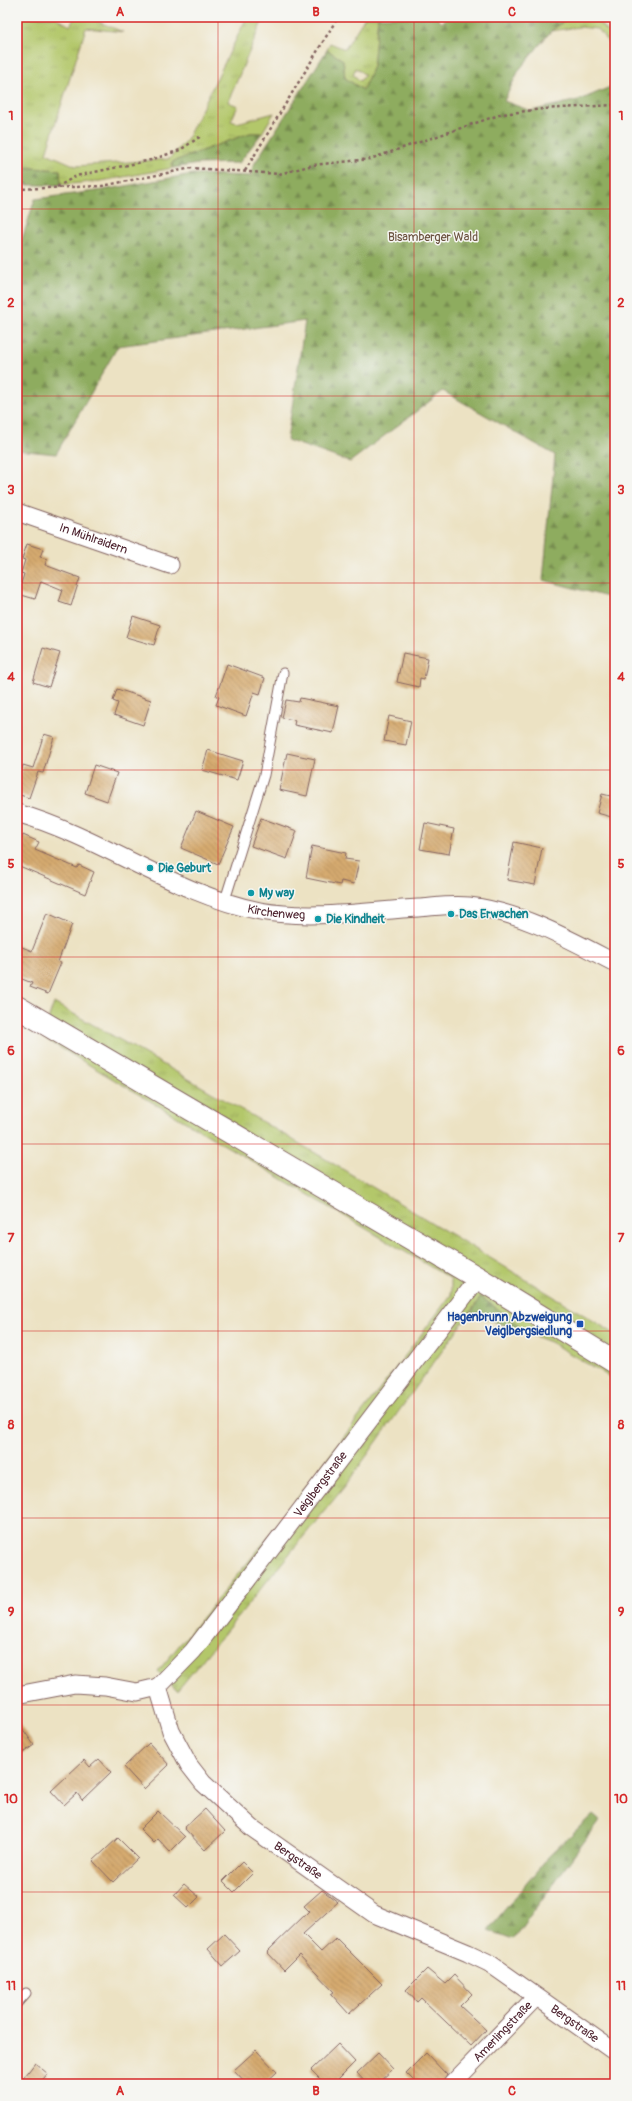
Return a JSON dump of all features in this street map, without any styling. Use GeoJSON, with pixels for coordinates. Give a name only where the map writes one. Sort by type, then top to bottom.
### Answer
{"type":"FeatureCollection","features":[{"type":"Feature","properties":{"kind":"main road"},"geometry":{"type":"LineString","coordinates":[[17,1007],[478,1278],[615,1362]]}},
{"type":"Feature","properties":{"kind":"street","name":"In Mühlraidern"},"geometry":{"type":"LineString","coordinates":[[17,512],[170,565]]}},
{"type":"Feature","properties":{"kind":"street","name":"Kirchenweg"},"geometry":{"type":"LineString","coordinates":[[17,813],[65,831],[192,889],[261,911],[316,914],[468,906],[514,916],[542,926],[615,963]]}},
{"type":"Feature","properties":{"kind":"street","name":"Veiglbergstraße"},"geometry":{"type":"LineString","coordinates":[[158,1687],[193,1651],[478,1278]]}},
{"type":"Feature","properties":{"kind":"street"},"geometry":{"type":"LineString","coordinates":[[17,1694],[75,1684],[104,1686],[137,1692],[158,1687]]}},
{"type":"Feature","properties":{"kind":"street","name":"Bergstraße"},"geometry":{"type":"LineString","coordinates":[[158,1687],[171,1731],[189,1765],[203,1783],[252,1828],[362,1907],[384,1920],[480,1958],[615,2052]]}},
{"type":"Feature","properties":{"kind":"street","name":"Amerlingstraße"},"geometry":{"type":"LineString","coordinates":[[452,2084],[536,1997]]}},
{"type":"Feature","properties":{"kind":"lane"},"geometry":{"type":"LineString","coordinates":[[225,900],[264,775],[283,673]]}},
{"type":"Feature","properties":{"kind":"lane"},"geometry":{"type":"LineString","coordinates":[[17,2003],[26,1993]]}},
{"type":"Feature","properties":{"kind":"path"},"geometry":{"type":"LineString","coordinates":[[245,171],[338,17]]}},
{"type":"Feature","properties":{"kind":"path"},"geometry":{"type":"LineString","coordinates":[[17,189],[102,186],[192,168],[279,174],[313,165],[370,159],[502,114],[543,109],[615,106]]}},
{"type":"Feature","properties":{"kind":"path"},"geometry":{"type":"LineString","coordinates":[[57,188],[76,176],[151,160],[180,150],[202,136]]}},
{"type":"Feature","properties":{"kind":"green space"},"geometry":{"type":"Polygon","coordinates":[[[17,17],[55,17],[70,26],[75,17],[92,17],[92,19],[123,32],[86,28],[46,153],[76,166],[169,159],[187,139],[247,17],[264,17],[228,102],[238,106],[231,121],[237,123],[274,113],[262,133],[250,133],[172,162],[173,168],[101,181],[61,185],[60,170],[17,167],[17,17]]]}},
{"type":"Feature","properties":{"kind":"green space"},"geometry":{"type":"Polygon","coordinates":[[[365,17],[378,17],[373,66],[363,90],[345,78],[343,60],[327,50],[330,43],[345,49],[365,17]],[[356,68],[353,74],[360,81],[365,75],[356,68]]]}},
{"type":"Feature","properties":{"kind":"green space","name":"Bisamberger Wald"},"geometry":{"type":"Polygon","coordinates":[[[378,17],[436,17],[442,23],[447,17],[569,17],[551,31],[519,70],[504,101],[531,111],[582,99],[615,85],[615,599],[543,580],[555,455],[443,391],[350,462],[287,440],[305,321],[118,346],[56,454],[17,450],[17,255],[35,199],[103,190],[193,174],[251,176],[253,166],[327,50],[343,60],[345,78],[363,90],[373,66],[378,17]]]}},
{"type":"Feature","properties":{"kind":"green space"},"geometry":{"type":"Polygon","coordinates":[[[569,17],[592,17],[615,38],[615,50],[598,29],[579,27],[551,31],[569,17]]]}},
{"type":"Feature","properties":{"kind":"green space"},"geometry":{"type":"Polygon","coordinates":[[[250,133],[262,133],[239,163],[198,164],[173,168],[172,162],[250,133]]]}},
{"type":"Feature","properties":{"kind":"green space"},"geometry":{"type":"Polygon","coordinates":[[[17,167],[60,170],[61,185],[17,185],[17,167]]]}},
{"type":"Feature","properties":{"kind":"green space"},"geometry":{"type":"Polygon","coordinates":[[[54,1003],[266,1124],[615,1334],[615,1380],[550,1342],[523,1332],[514,1321],[481,1297],[345,1486],[177,1691],[158,1671],[262,1545],[451,1295],[451,1279],[42,1037],[54,1003]]]}},
{"type":"Feature","properties":{"kind":"green space"},"geometry":{"type":"Polygon","coordinates":[[[481,1297],[514,1321],[523,1332],[471,1313],[481,1297]]]}},
{"type":"Feature","properties":{"kind":"green space"},"geometry":{"type":"Polygon","coordinates":[[[593,1814],[600,1820],[513,1939],[488,1930],[549,1856],[593,1814]]]}},
{"type":"Feature","properties":{"kind":"building"},"geometry":{"type":"Polygon","coordinates":[[[27,544],[43,549],[40,557],[47,559],[45,565],[80,578],[71,606],[59,602],[63,590],[41,581],[35,599],[18,594],[24,574],[21,573],[25,560],[22,559],[27,544]]]}},
{"type":"Feature","properties":{"kind":"building"},"geometry":{"type":"Polygon","coordinates":[[[133,616],[160,625],[154,645],[126,637],[133,616]]]}},
{"type":"Feature","properties":{"kind":"building"},"geometry":{"type":"Polygon","coordinates":[[[43,648],[60,653],[49,687],[33,682],[43,648]]]}},
{"type":"Feature","properties":{"kind":"building"},"geometry":{"type":"Polygon","coordinates":[[[403,653],[428,658],[424,679],[420,678],[419,687],[397,682],[403,653]]]}},
{"type":"Feature","properties":{"kind":"building"},"geometry":{"type":"Polygon","coordinates":[[[227,664],[265,678],[260,694],[254,692],[246,716],[216,705],[219,697],[216,696],[227,664]]]}},
{"type":"Feature","properties":{"kind":"building"},"geometry":{"type":"Polygon","coordinates":[[[117,689],[151,700],[143,725],[114,715],[118,703],[113,701],[117,689]]]}},
{"type":"Feature","properties":{"kind":"building"},"geometry":{"type":"Polygon","coordinates":[[[300,698],[339,706],[333,733],[294,725],[295,720],[282,718],[286,700],[299,702],[300,698]]]}},
{"type":"Feature","properties":{"kind":"building"},"geometry":{"type":"Polygon","coordinates":[[[389,716],[411,721],[406,745],[384,741],[389,716]]]}},
{"type":"Feature","properties":{"kind":"building"},"geometry":{"type":"Polygon","coordinates":[[[44,734],[54,737],[43,773],[38,772],[29,798],[17,794],[17,772],[21,773],[23,765],[33,768],[44,734]]]}},
{"type":"Feature","properties":{"kind":"building"},"geometry":{"type":"Polygon","coordinates":[[[208,750],[243,761],[237,780],[202,770],[208,750]]]}},
{"type":"Feature","properties":{"kind":"building"},"geometry":{"type":"Polygon","coordinates":[[[287,753],[315,759],[307,796],[279,790],[287,753]]]}},
{"type":"Feature","properties":{"kind":"building"},"geometry":{"type":"Polygon","coordinates":[[[94,765],[117,773],[107,801],[85,793],[94,765]]]}},
{"type":"Feature","properties":{"kind":"building"},"geometry":{"type":"Polygon","coordinates":[[[602,794],[615,797],[615,818],[597,813],[602,794]]]}},
{"type":"Feature","properties":{"kind":"building"},"geometry":{"type":"Polygon","coordinates":[[[196,811],[234,827],[218,864],[181,848],[196,811]]]}},
{"type":"Feature","properties":{"kind":"building"},"geometry":{"type":"Polygon","coordinates":[[[261,818],[297,831],[287,859],[251,846],[261,818]]]}},
{"type":"Feature","properties":{"kind":"building"},"geometry":{"type":"Polygon","coordinates":[[[425,823],[454,829],[449,854],[420,849],[425,823]]]}},
{"type":"Feature","properties":{"kind":"building"},"geometry":{"type":"Polygon","coordinates":[[[23,835],[39,842],[35,850],[77,868],[79,865],[94,872],[85,894],[17,865],[17,848],[23,835]]]}},
{"type":"Feature","properties":{"kind":"building"},"geometry":{"type":"Polygon","coordinates":[[[514,842],[542,848],[535,885],[507,880],[514,842]]]}},
{"type":"Feature","properties":{"kind":"building"},"geometry":{"type":"Polygon","coordinates":[[[312,846],[346,853],[345,859],[359,861],[354,884],[341,881],[340,885],[306,878],[312,846]]]}},
{"type":"Feature","properties":{"kind":"building"},"geometry":{"type":"Polygon","coordinates":[[[47,913],[72,924],[58,962],[61,963],[48,994],[30,987],[32,983],[17,977],[17,945],[32,951],[47,913]]]}},
{"type":"Feature","properties":{"kind":"building"},"geometry":{"type":"Polygon","coordinates":[[[17,1721],[34,1745],[17,1757],[17,1721]]]}},
{"type":"Feature","properties":{"kind":"building"},"geometry":{"type":"Polygon","coordinates":[[[149,1743],[169,1765],[144,1789],[124,1767],[149,1743]]]}},
{"type":"Feature","properties":{"kind":"building"},"geometry":{"type":"Polygon","coordinates":[[[99,1759],[111,1772],[82,1800],[77,1793],[64,1805],[51,1791],[84,1760],[90,1767],[99,1759]]]}},
{"type":"Feature","properties":{"kind":"building"},"geometry":{"type":"Polygon","coordinates":[[[205,1809],[225,1831],[205,1850],[184,1828],[205,1809]]]}},
{"type":"Feature","properties":{"kind":"building"},"geometry":{"type":"Polygon","coordinates":[[[158,1811],[185,1837],[170,1852],[158,1839],[154,1843],[140,1829],[158,1811]]]}},
{"type":"Feature","properties":{"kind":"building"},"geometry":{"type":"Polygon","coordinates":[[[118,1838],[138,1858],[113,1882],[93,1861],[118,1838]]]}},
{"type":"Feature","properties":{"kind":"building"},"geometry":{"type":"Polygon","coordinates":[[[242,1862],[253,1873],[234,1892],[223,1881],[242,1862]]]}},
{"type":"Feature","properties":{"kind":"building"},"geometry":{"type":"Polygon","coordinates":[[[184,1884],[199,1897],[188,1908],[174,1895],[184,1884]]]}},
{"type":"Feature","properties":{"kind":"building"},"geometry":{"type":"Polygon","coordinates":[[[322,1890],[338,1902],[303,1934],[321,1952],[336,1938],[382,1984],[349,2014],[331,1994],[334,1992],[299,1955],[284,1970],[267,1952],[309,1911],[304,1906],[322,1890]]]}},
{"type":"Feature","properties":{"kind":"building"},"geometry":{"type":"Polygon","coordinates":[[[224,1934],[240,1951],[223,1966],[208,1949],[224,1934]]]}},
{"type":"Feature","properties":{"kind":"building"},"geometry":{"type":"Polygon","coordinates":[[[427,1969],[445,1984],[454,1975],[472,1994],[460,2006],[486,2030],[471,2046],[421,1998],[417,2002],[406,1990],[427,1969]]]}},
{"type":"Feature","properties":{"kind":"building"},"geometry":{"type":"Polygon","coordinates":[[[338,2044],[355,2062],[333,2084],[325,2084],[311,2070],[338,2044]]]}},
{"type":"Feature","properties":{"kind":"building"},"geometry":{"type":"Polygon","coordinates":[[[256,2050],[277,2072],[264,2084],[247,2084],[234,2070],[256,2050]]]}},
{"type":"Feature","properties":{"kind":"building"},"geometry":{"type":"Polygon","coordinates":[[[378,2053],[393,2069],[377,2084],[367,2084],[357,2073],[378,2053]]]}},
{"type":"Feature","properties":{"kind":"building"},"geometry":{"type":"Polygon","coordinates":[[[426,2053],[447,2075],[442,2084],[417,2084],[406,2073],[426,2053]]]}},
{"type":"Feature","properties":{"kind":"building"},"geometry":{"type":"Polygon","coordinates":[[[35,2063],[48,2074],[40,2084],[19,2084],[35,2063]]]}},
{"type":"Feature","properties":{"kind":"place","name":"Die Geburt"},"geometry":{"type":"Point","coordinates":[150,868]}},
{"type":"Feature","properties":{"kind":"place","name":"My way"},"geometry":{"type":"Point","coordinates":[251,893]}},
{"type":"Feature","properties":{"kind":"place","name":"Das Erwachen"},"geometry":{"type":"Point","coordinates":[451,914]}},
{"type":"Feature","properties":{"kind":"place","name":"Die Kindheit"},"geometry":{"type":"Point","coordinates":[318,919]}},
{"type":"Feature","properties":{"kind":"place","name":"Hagenbrunn Abzweigung Veiglbergsiedlung"},"geometry":{"type":"Point","coordinates":[580,1324]}}]}
